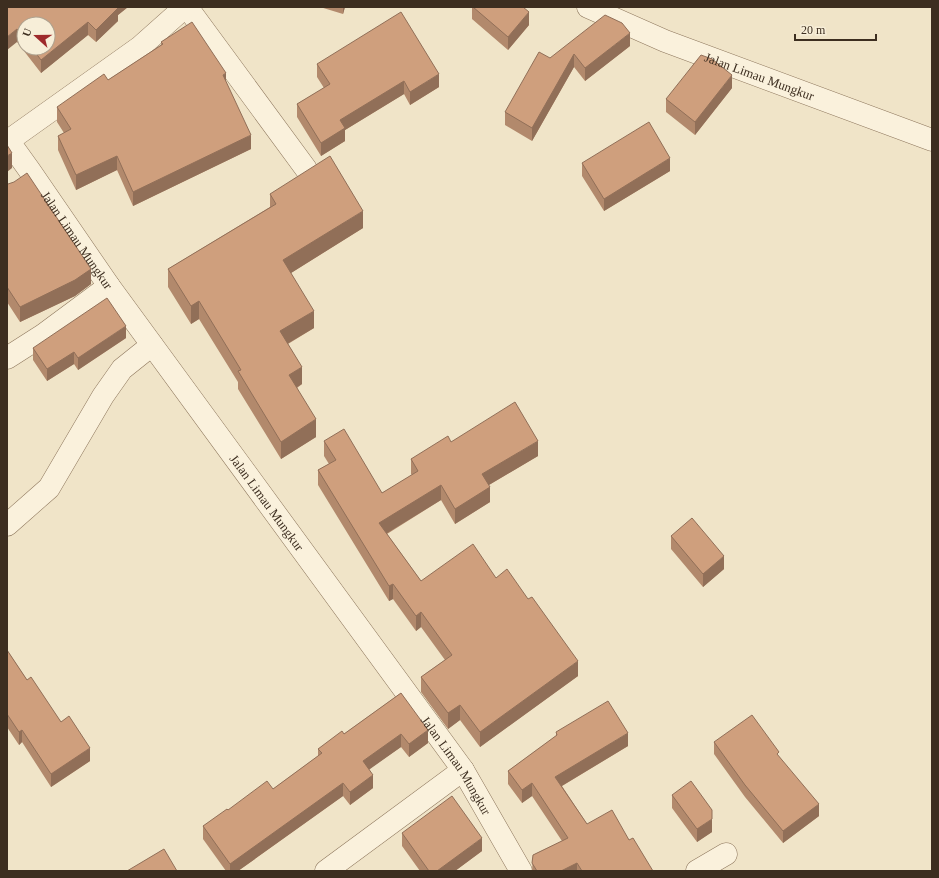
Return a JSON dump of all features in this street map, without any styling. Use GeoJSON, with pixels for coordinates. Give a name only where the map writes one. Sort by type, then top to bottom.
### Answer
{"type":"FeatureCollection","features":[{"type":"Feature","properties":{"kind":"street"},"geometry":{"type":"LineString","coordinates":[[7,140],[140,47],[186,7],[306,169]]}},
{"type":"Feature","properties":{"kind":"street","name":"Jalan Limau Mungkur"},"geometry":{"type":"LineString","coordinates":[[588,7],[665,41],[932,140]]}},
{"type":"Feature","properties":{"kind":"street","name":"Jalan Limau Mungkur"},"geometry":{"type":"LineString","coordinates":[[7,140],[109,286],[463,770],[521,871]]}},
{"type":"Feature","properties":{"kind":"street"},"geometry":{"type":"LineString","coordinates":[[13,183],[30,171]]}},
{"type":"Feature","properties":{"kind":"street"},"geometry":{"type":"LineString","coordinates":[[7,358],[43,335],[109,286]]}},
{"type":"Feature","properties":{"kind":"street"},"geometry":{"type":"LineString","coordinates":[[7,525],[49,488],[103,396],[122,369],[152,345]]}},
{"type":"Feature","properties":{"kind":"street"},"geometry":{"type":"LineString","coordinates":[[326,871],[463,770]]}},
{"type":"Feature","properties":{"kind":"street"},"geometry":{"type":"LineString","coordinates":[[697,871],[726,854]]}},
{"type":"Feature","properties":{"kind":"building"},"geometry":{"type":"Polygon","coordinates":[[[7,7],[118,8],[96,30],[88,22],[56,48],[56,16],[16,16],[16,30],[7,37],[7,7]]]}},
{"type":"Feature","properties":{"kind":"building"},"geometry":{"type":"Polygon","coordinates":[[[473,7],[523,7],[529,12],[508,37],[473,7]]]}},
{"type":"Feature","properties":{"kind":"building"},"geometry":{"type":"Polygon","coordinates":[[[401,12],[439,74],[410,92],[404,81],[340,120],[345,128],[321,143],[297,104],[330,84],[317,64],[401,12]]]}},
{"type":"Feature","properties":{"kind":"building"},"geometry":{"type":"Polygon","coordinates":[[[605,15],[622,23],[630,33],[585,68],[574,54],[532,128],[505,112],[539,52],[550,58],[605,15]]]}},
{"type":"Feature","properties":{"kind":"building"},"geometry":{"type":"Polygon","coordinates":[[[192,22],[226,73],[223,75],[251,135],[133,192],[117,156],[76,175],[58,136],[71,129],[57,107],[104,74],[108,80],[163,44],[161,42],[192,22]]]}},
{"type":"Feature","properties":{"kind":"building"},"geometry":{"type":"Polygon","coordinates":[[[701,55],[712,59],[732,75],[695,122],[666,99],[701,55]]]}},
{"type":"Feature","properties":{"kind":"building"},"geometry":{"type":"Polygon","coordinates":[[[38,56],[46,56],[41,60],[38,56]]]}},
{"type":"Feature","properties":{"kind":"building"},"geometry":{"type":"Polygon","coordinates":[[[649,122],[670,158],[604,199],[582,163],[649,122]]]}},
{"type":"Feature","properties":{"kind":"building"},"geometry":{"type":"Polygon","coordinates":[[[7,145],[12,153],[7,156],[7,145]]]}},
{"type":"Feature","properties":{"kind":"building"},"geometry":{"type":"Polygon","coordinates":[[[330,156],[363,211],[283,260],[314,311],[280,331],[302,367],[289,375],[316,419],[281,442],[238,371],[241,370],[199,301],[191,306],[168,269],[276,204],[270,194],[330,156]]]}},
{"type":"Feature","properties":{"kind":"building"},"geometry":{"type":"Polygon","coordinates":[[[27,173],[91,269],[75,280],[20,307],[7,287],[7,184],[14,182],[27,173]]]}},
{"type":"Feature","properties":{"kind":"building"},"geometry":{"type":"Polygon","coordinates":[[[107,298],[126,326],[78,358],[74,352],[47,369],[33,348],[107,298]]]}},
{"type":"Feature","properties":{"kind":"building"},"geometry":{"type":"Polygon","coordinates":[[[515,402],[538,441],[482,474],[490,487],[455,509],[441,485],[379,523],[421,581],[473,544],[496,578],[507,569],[528,599],[532,597],[578,661],[480,732],[460,705],[448,713],[421,677],[452,655],[421,612],[416,616],[393,584],[389,586],[318,470],[336,460],[324,441],[344,429],[382,493],[418,471],[411,459],[448,436],[451,442],[515,402]]]}},
{"type":"Feature","properties":{"kind":"building"},"geometry":{"type":"Polygon","coordinates":[[[692,518],[724,556],[703,574],[671,536],[692,518]]]}},
{"type":"Feature","properties":{"kind":"building"},"geometry":{"type":"Polygon","coordinates":[[[7,650],[27,680],[31,677],[61,722],[69,716],[90,748],[51,774],[22,730],[19,732],[7,714],[7,650]]]}},
{"type":"Feature","properties":{"kind":"building"},"geometry":{"type":"Polygon","coordinates":[[[401,693],[428,730],[409,744],[401,734],[363,761],[373,775],[350,792],[343,783],[230,864],[203,826],[227,809],[228,810],[267,781],[273,789],[322,753],[318,749],[342,731],[344,734],[401,693]]]}},
{"type":"Feature","properties":{"kind":"building"},"geometry":{"type":"Polygon","coordinates":[[[608,701],[628,733],[555,777],[587,824],[612,810],[629,840],[633,838],[653,871],[582,871],[577,863],[561,871],[537,871],[532,863],[533,855],[568,838],[532,783],[522,790],[508,771],[557,735],[556,732],[608,701]]]}},
{"type":"Feature","properties":{"kind":"building"},"geometry":{"type":"Polygon","coordinates":[[[752,715],[779,752],[777,754],[819,804],[783,831],[745,785],[714,742],[752,715]]]}},
{"type":"Feature","properties":{"kind":"building"},"geometry":{"type":"Polygon","coordinates":[[[691,781],[712,810],[712,819],[697,829],[672,795],[691,781]]]}},
{"type":"Feature","properties":{"kind":"building"},"geometry":{"type":"Polygon","coordinates":[[[452,796],[482,838],[437,871],[429,871],[402,833],[452,796]]]}},
{"type":"Feature","properties":{"kind":"building"},"geometry":{"type":"Polygon","coordinates":[[[164,849],[177,871],[127,871],[164,849]]]}}]}
